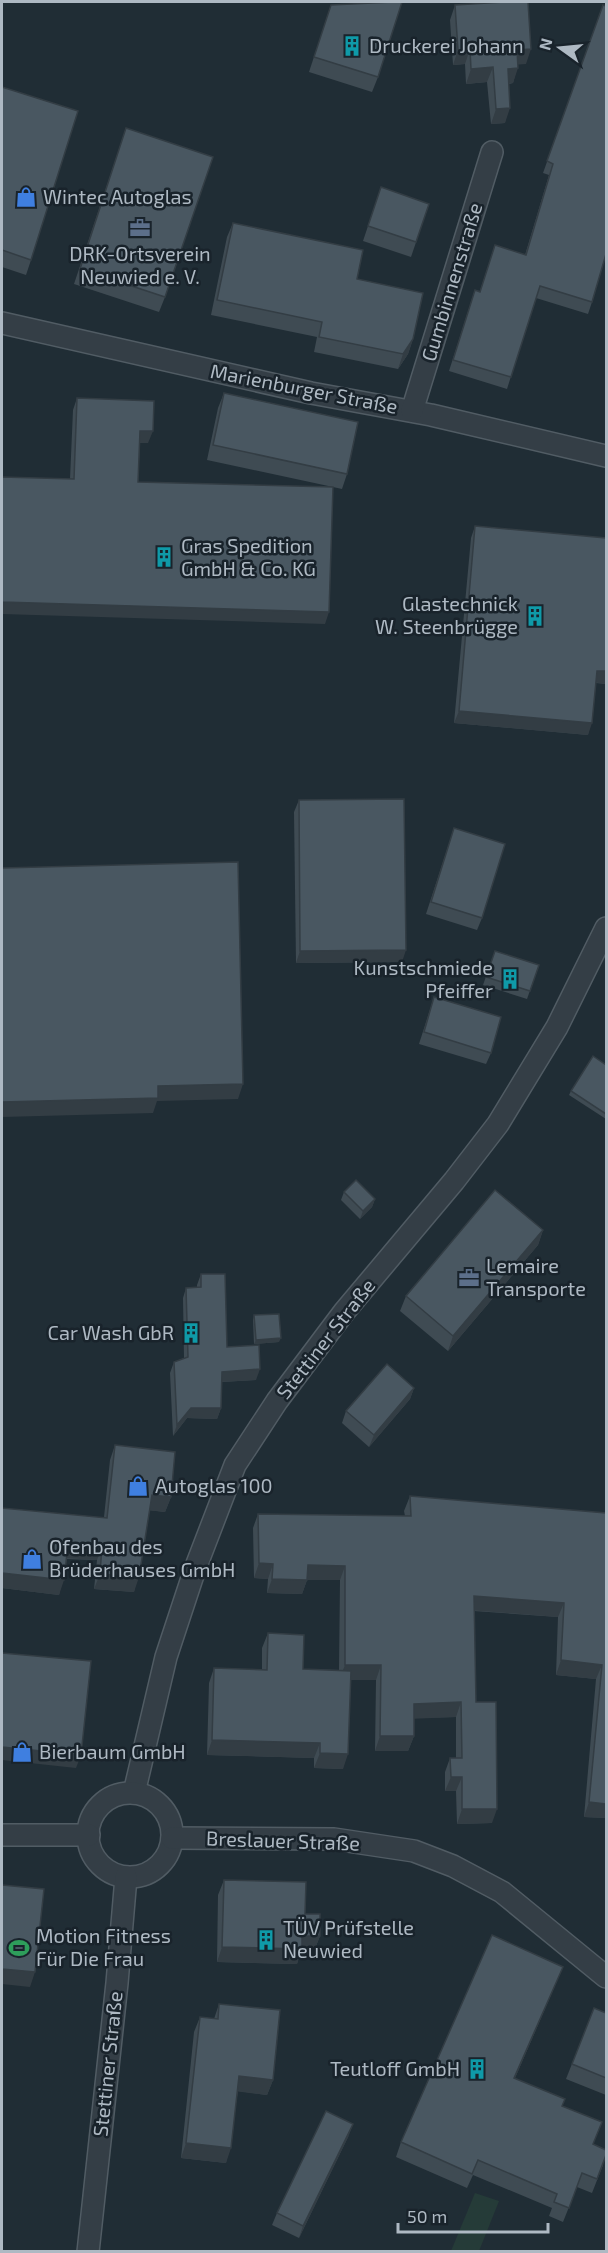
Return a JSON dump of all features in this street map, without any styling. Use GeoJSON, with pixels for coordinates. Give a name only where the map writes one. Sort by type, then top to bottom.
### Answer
{"type":"FeatureCollection","features":[{"type":"Feature","properties":{"kind":"street","name":"Gumbinnenstraße"},"geometry":{"type":"LineString","coordinates":[[412,411],[492,152]]}},
{"type":"Feature","properties":{"kind":"street","name":"Marienburger Straße"},"geometry":{"type":"LineString","coordinates":[[2,323],[311,393],[412,411],[606,456]]}},
{"type":"Feature","properties":{"kind":"street","name":"Stettiner Straße"},"geometry":{"type":"LineString","coordinates":[[134,1793],[166,1657],[195,1569],[235,1465],[277,1401],[344,1312],[498,1125],[557,1027],[606,928]]}},
{"type":"Feature","properties":{"kind":"street"},"geometry":{"type":"LineString","coordinates":[[134,1793],[147,1796],[158,1803],[166,1813],[171,1825],[172,1838],[169,1851],[162,1863],[152,1872],[139,1877],[126,1877],[114,1874],[99,1863],[90,1848],[89,1835],[91,1822],[97,1810],[108,1800],[134,1793]]}},
{"type":"Feature","properties":{"kind":"street"},"geometry":{"type":"LineString","coordinates":[[2,1835],[89,1835]]}},
{"type":"Feature","properties":{"kind":"street","name":"Breslauer Straße"},"geometry":{"type":"LineString","coordinates":[[172,1838],[334,1839],[414,1851],[453,1866],[502,1892],[606,1977]]}},
{"type":"Feature","properties":{"kind":"street","name":"Stettiner Straße"},"geometry":{"type":"LineString","coordinates":[[88,2252],[126,1877]]}},
{"type":"Feature","properties":{"kind":"green space"},"geometry":{"type":"Polygon","coordinates":[[[475,2193],[499,2201],[479,2251],[451,2251],[475,2193]]]}},
{"type":"Feature","properties":{"kind":"building","name":"Druckerei Johann"},"geometry":{"type":"Polygon","coordinates":[[[402,2],[378,77],[314,57],[331,5],[402,2]]]}},
{"type":"Feature","properties":{"kind":"building"},"geometry":{"type":"Polygon","coordinates":[[[528,2],[531,49],[517,50],[518,68],[508,69],[510,108],[496,109],[493,67],[471,69],[470,49],[458,50],[455,5],[528,2]]]}},
{"type":"Feature","properties":{"kind":"building"},"geometry":{"type":"Polygon","coordinates":[[[603,5],[606,6],[606,254],[592,302],[540,286],[511,377],[453,360],[475,290],[480,292],[495,245],[526,255],[553,164],[547,161],[603,5]]]}},
{"type":"Feature","properties":{"kind":"building","name":"Wintec Autoglas"},"geometry":{"type":"Polygon","coordinates":[[[2,87],[78,111],[31,260],[2,250],[2,87]]]}},
{"type":"Feature","properties":{"kind":"building","name":"DRK-Ortsverein Neuwied e. V."},"geometry":{"type":"Polygon","coordinates":[[[126,128],[213,157],[165,297],[80,269],[126,128]]]}},
{"type":"Feature","properties":{"kind":"building"},"geometry":{"type":"Polygon","coordinates":[[[381,187],[429,204],[416,242],[368,226],[381,187]]]}},
{"type":"Feature","properties":{"kind":"building"},"geometry":{"type":"Polygon","coordinates":[[[233,223],[363,250],[357,279],[423,293],[413,339],[403,354],[319,337],[322,322],[217,300],[233,223]]]}},
{"type":"Feature","properties":{"kind":"building"},"geometry":{"type":"Polygon","coordinates":[[[224,393],[358,422],[347,474],[213,445],[224,393]]]}},
{"type":"Feature","properties":{"kind":"building","name":"Gras Spedition GmbH & Co. KG"},"geometry":{"type":"Polygon","coordinates":[[[77,398],[154,401],[153,431],[140,431],[138,482],[333,487],[329,612],[2,602],[2,477],[74,479],[77,398]]]}},
{"type":"Feature","properties":{"kind":"building","name":"Glastechnick W. Steenbrügge"},"geometry":{"type":"Polygon","coordinates":[[[475,526],[606,538],[606,671],[597,671],[592,723],[459,711],[475,526]]]}},
{"type":"Feature","properties":{"kind":"building"},"geometry":{"type":"Polygon","coordinates":[[[404,799],[406,950],[300,951],[299,800],[404,799]]]}},
{"type":"Feature","properties":{"kind":"building"},"geometry":{"type":"Polygon","coordinates":[[[454,828],[505,844],[482,918],[431,902],[454,828]]]}},
{"type":"Feature","properties":{"kind":"building"},"geometry":{"type":"Polygon","coordinates":[[[238,862],[243,1084],[158,1086],[158,1098],[2,1102],[2,868],[238,862]]]}},
{"type":"Feature","properties":{"kind":"building","name":"Kunstschmiede Pfeiffer"},"geometry":{"type":"Polygon","coordinates":[[[495,951],[539,965],[530,991],[486,977],[495,951]]]}},
{"type":"Feature","properties":{"kind":"building"},"geometry":{"type":"Polygon","coordinates":[[[434,997],[501,1017],[491,1053],[424,1032],[434,997]]]}},
{"type":"Feature","properties":{"kind":"building"},"geometry":{"type":"Polygon","coordinates":[[[593,1056],[606,1065],[606,1114],[571,1091],[593,1056]]]}},
{"type":"Feature","properties":{"kind":"building"},"geometry":{"type":"Polygon","coordinates":[[[356,1180],[375,1199],[363,1211],[344,1192],[356,1180]]]}},
{"type":"Feature","properties":{"kind":"building","name":"Lemaire Transporte"},"geometry":{"type":"Polygon","coordinates":[[[495,1190],[543,1230],[453,1336],[406,1296],[495,1190]]]}},
{"type":"Feature","properties":{"kind":"building"},"geometry":{"type":"Polygon","coordinates":[[[201,1274],[225,1274],[227,1347],[259,1345],[260,1369],[222,1372],[221,1408],[191,1408],[177,1425],[174,1362],[188,1357],[186,1288],[201,1287],[201,1274]]]}},
{"type":"Feature","properties":{"kind":"building"},"geometry":{"type":"Polygon","coordinates":[[[279,1314],[281,1338],[256,1340],[254,1315],[279,1314]]]}},
{"type":"Feature","properties":{"kind":"building"},"geometry":{"type":"Polygon","coordinates":[[[387,1364],[414,1388],[374,1435],[346,1411],[387,1364]]]}},
{"type":"Feature","properties":{"kind":"building"},"geometry":{"type":"Polygon","coordinates":[[[115,1445],[175,1452],[171,1497],[152,1495],[139,1577],[100,1574],[102,1546],[68,1544],[64,1580],[2,1573],[2,1508],[107,1518],[115,1445]]]}},
{"type":"Feature","properties":{"kind":"building"},"geometry":{"type":"Polygon","coordinates":[[[410,1496],[606,1513],[606,1804],[589,1802],[602,1665],[561,1660],[564,1603],[474,1596],[476,1702],[496,1702],[497,1809],[462,1809],[462,1777],[451,1777],[450,1758],[462,1758],[461,1702],[414,1704],[414,1736],[380,1736],[381,1665],[345,1665],[345,1566],[308,1565],[307,1580],[272,1579],[273,1564],[259,1563],[258,1514],[411,1516],[410,1496]]]}},
{"type":"Feature","properties":{"kind":"building"},"geometry":{"type":"Polygon","coordinates":[[[268,1633],[304,1635],[303,1669],[351,1671],[348,1754],[320,1753],[320,1743],[212,1740],[214,1668],[267,1670],[268,1633]]]}},
{"type":"Feature","properties":{"kind":"building"},"geometry":{"type":"Polygon","coordinates":[[[2,1653],[91,1661],[81,1755],[2,1747],[2,1653]]]}},
{"type":"Feature","properties":{"kind":"building","name":"TÜV Prüfstelle Neuwied"},"geometry":{"type":"Polygon","coordinates":[[[224,1880],[306,1882],[305,1914],[320,1914],[320,1936],[302,1936],[302,1949],[222,1947],[224,1880]]]}},
{"type":"Feature","properties":{"kind":"building"},"geometry":{"type":"Polygon","coordinates":[[[2,1885],[44,1889],[35,1972],[2,1969],[2,1885]]]}},
{"type":"Feature","properties":{"kind":"building","name":"Teutloff GmbH"},"geometry":{"type":"Polygon","coordinates":[[[492,1935],[563,1967],[514,2078],[565,2099],[562,2106],[602,2122],[593,2144],[606,2150],[597,2179],[582,2173],[569,2208],[554,2202],[557,2194],[478,2160],[472,2174],[401,2142],[492,1935]]]}},
{"type":"Feature","properties":{"kind":"building"},"geometry":{"type":"Polygon","coordinates":[[[219,2004],[280,2010],[273,2080],[239,2076],[231,2148],[186,2143],[200,2017],[218,2019],[219,2004]]]}},
{"type":"Feature","properties":{"kind":"building"},"geometry":{"type":"Polygon","coordinates":[[[594,2008],[606,2013],[606,2078],[572,2064],[594,2008]]]}},
{"type":"Feature","properties":{"kind":"building"},"geometry":{"type":"Polygon","coordinates":[[[326,2111],[353,2124],[303,2226],[277,2213],[326,2111]]]}},
{"type":"Feature","properties":{"kind":"place","name":"Druckerei Johann"},"geometry":{"type":"Point","coordinates":[352,46]}},
{"type":"Feature","properties":{"kind":"place","name":"Wintec Autoglas"},"geometry":{"type":"Point","coordinates":[26,197]}},
{"type":"Feature","properties":{"kind":"place","name":"DRK-Ortsverein Neuwied e. V."},"geometry":{"type":"Point","coordinates":[140,228]}},
{"type":"Feature","properties":{"kind":"place","name":"Gras Spedition GmbH & Co. KG"},"geometry":{"type":"Point","coordinates":[164,557]}},
{"type":"Feature","properties":{"kind":"place","name":"Glastechnick W. Steenbrügge"},"geometry":{"type":"Point","coordinates":[535,616]}},
{"type":"Feature","properties":{"kind":"place","name":"Kunstschmiede Pfeiffer"},"geometry":{"type":"Point","coordinates":[510,979]}},
{"type":"Feature","properties":{"kind":"place","name":"Lemaire Transporte"},"geometry":{"type":"Point","coordinates":[469,1278]}},
{"type":"Feature","properties":{"kind":"place","name":"Car Wash GbR"},"geometry":{"type":"Point","coordinates":[191,1333]}},
{"type":"Feature","properties":{"kind":"place","name":"Autoglas 100"},"geometry":{"type":"Point","coordinates":[138,1486]}},
{"type":"Feature","properties":{"kind":"place","name":"Ofenbau des Brüderhauses GmbH"},"geometry":{"type":"Point","coordinates":[32,1559]}},
{"type":"Feature","properties":{"kind":"place","name":"Bierbaum GmbH"},"geometry":{"type":"Point","coordinates":[22,1752]}},
{"type":"Feature","properties":{"kind":"place","name":"TÜV Prüfstelle Neuwied"},"geometry":{"type":"Point","coordinates":[266,1940]}},
{"type":"Feature","properties":{"kind":"place","name":"Motion Fitness Für Die Frau"},"geometry":{"type":"Point","coordinates":[19,1948]}},
{"type":"Feature","properties":{"kind":"place","name":"Teutloff GmbH"},"geometry":{"type":"Point","coordinates":[477,2069]}}]}
